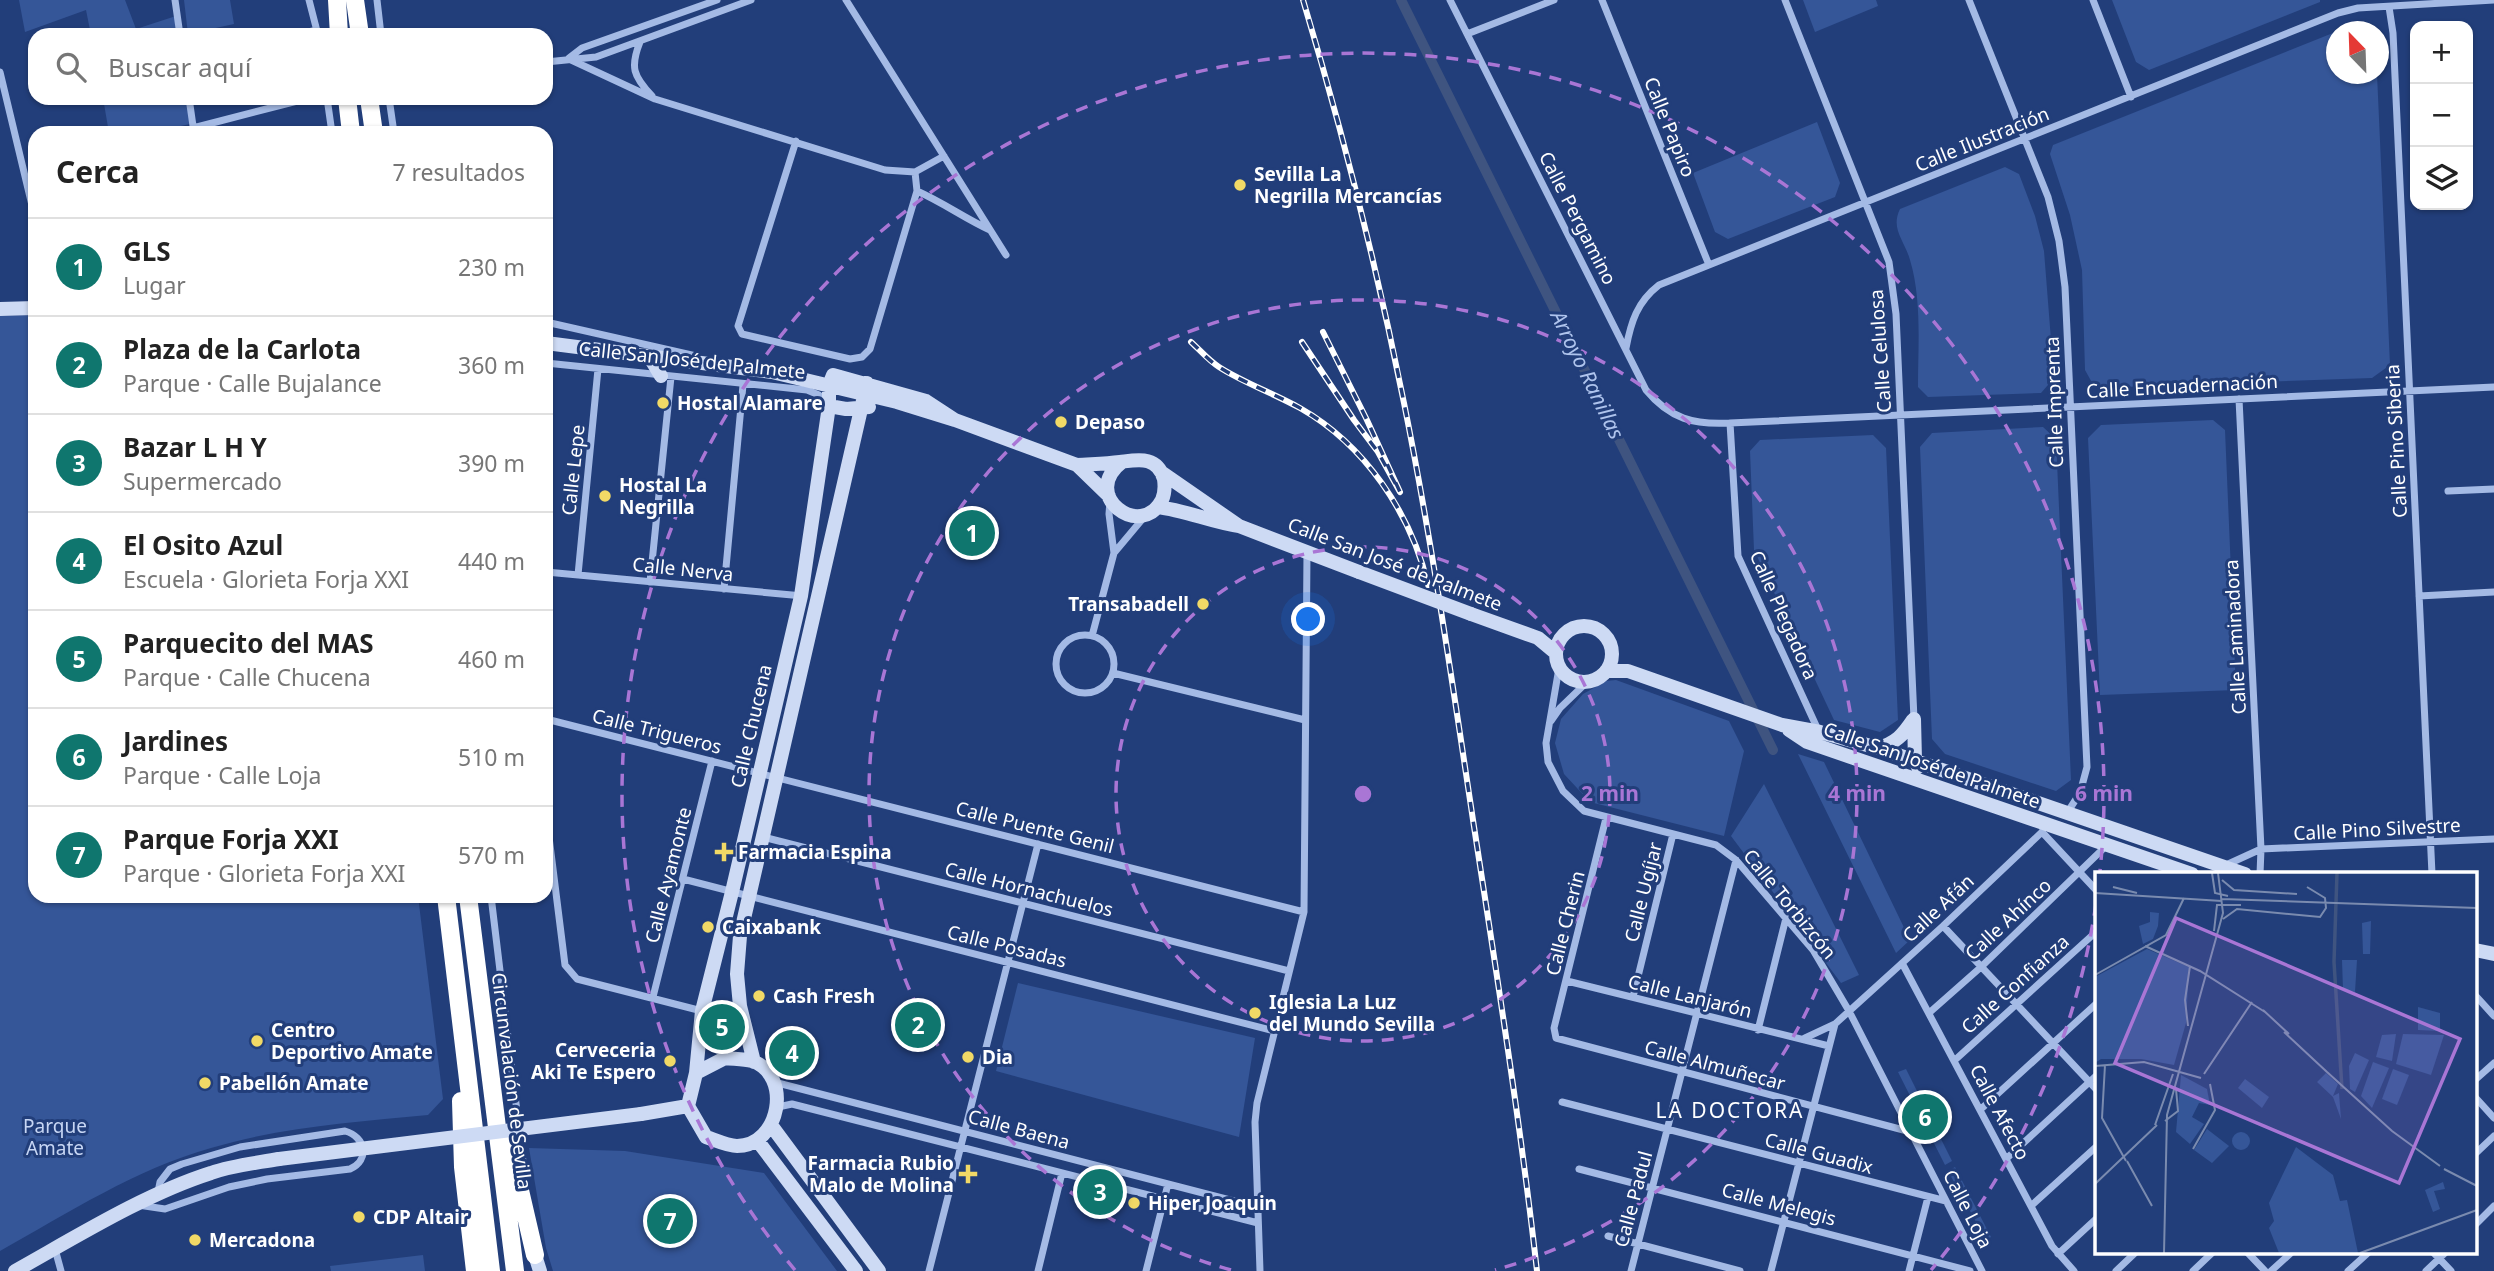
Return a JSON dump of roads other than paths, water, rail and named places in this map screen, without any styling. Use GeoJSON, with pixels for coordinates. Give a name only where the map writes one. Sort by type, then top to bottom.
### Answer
{"type":"FeatureCollection","features":[{"type":"Feature","properties":{"kind":"highway"},"geometry":{"type":"LineString","coordinates":[[330,0],[338,28]]}},
{"type":"Feature","properties":{"kind":"highway"},"geometry":{"type":"LineString","coordinates":[[337,0],[339,28]]}},
{"type":"Feature","properties":{"kind":"highway"},"geometry":{"type":"LineString","coordinates":[[358,0],[361,28]]}},
{"type":"Feature","properties":{"kind":"highway"},"geometry":{"type":"LineString","coordinates":[[348,105],[350,126]]}},
{"type":"Feature","properties":{"kind":"highway"},"geometry":{"type":"LineString","coordinates":[[371,105],[373,126]]}},
{"type":"Feature","properties":{"kind":"highway"},"geometry":{"type":"LineString","coordinates":[[447,903],[491,1271]]}},
{"type":"Feature","properties":{"kind":"highway","name":"Circunvalación de Sevilla"},"geometry":{"type":"LineString","coordinates":[[469,903],[515,1271]]}},
{"type":"Feature","properties":{"kind":"highway"},"geometry":{"type":"LineString","coordinates":[[458,992],[463,1167],[474,1271]]}},
{"type":"Feature","properties":{"kind":"highway"},"geometry":{"type":"LineString","coordinates":[[487,1049],[538,1263]]}},
{"type":"Feature","properties":{"kind":"street"},"geometry":{"type":"LineString","coordinates":[[175,0],[179,28]]}},
{"type":"Feature","properties":{"kind":"street"},"geometry":{"type":"LineString","coordinates":[[309,0],[316,28]]}},
{"type":"Feature","properties":{"kind":"street"},"geometry":{"type":"LineString","coordinates":[[377,0],[381,28]]}},
{"type":"Feature","properties":{"kind":"street"},"geometry":{"type":"LineString","coordinates":[[569,59],[582,48],[717,0]]}},
{"type":"Feature","properties":{"kind":"street"},"geometry":{"type":"LineString","coordinates":[[553,61],[596,57],[751,0]]}},
{"type":"Feature","properties":{"kind":"street"},"geometry":{"type":"LineString","coordinates":[[846,0],[1006,255]]}},
{"type":"Feature","properties":{"kind":"street","name":"Calle Pergamino"},"geometry":{"type":"LineString","coordinates":[[1450,0],[1646,390],[1655,401],[1689,421],[1704,424]]}},
{"type":"Feature","properties":{"kind":"street"},"geometry":{"type":"LineString","coordinates":[[1467,34],[1554,0]]}},
{"type":"Feature","properties":{"kind":"street","name":"Calle Papiro"},"geometry":{"type":"LineString","coordinates":[[1602,0],[1709,265]]}},
{"type":"Feature","properties":{"kind":"street","name":"Calle Celulosa"},"geometry":{"type":"LineString","coordinates":[[1786,0],[1889,262],[1896,314],[1914,719]]}},
{"type":"Feature","properties":{"kind":"street","name":"Calle Imprenta"},"geometry":{"type":"LineString","coordinates":[[1969,0],[2048,197],[2059,241],[2065,287],[2087,767],[2080,793],[2066,814]]}},
{"type":"Feature","properties":{"kind":"street"},"geometry":{"type":"LineString","coordinates":[[2093,0],[2131,97]]}},
{"type":"Feature","properties":{"kind":"street","name":"Calle Ilustración"},"geometry":{"type":"LineString","coordinates":[[1626,349],[1630,324],[1640,303],[1659,285],[2338,13],[2358,8],[2424,2],[2494,0]]}},
{"type":"Feature","properties":{"kind":"street","name":"Calle Pino Siberia"},"geometry":{"type":"LineString","coordinates":[[2389,7],[2393,33],[2432,872]]}},
{"type":"Feature","properties":{"kind":"street"},"geometry":{"type":"LineString","coordinates":[[640,42],[633,63],[637,76],[655,99]]}},
{"type":"Feature","properties":{"kind":"street"},"geometry":{"type":"LineString","coordinates":[[569,59],[655,99],[885,170],[915,172],[944,156]]}},
{"type":"Feature","properties":{"kind":"street"},"geometry":{"type":"LineString","coordinates":[[0,72],[28,189]]}},
{"type":"Feature","properties":{"kind":"street"},"geometry":{"type":"LineString","coordinates":[[0,98],[9,110]]}},
{"type":"Feature","properties":{"kind":"street"},"geometry":{"type":"LineString","coordinates":[[190,105],[192,126]]}},
{"type":"Feature","properties":{"kind":"street"},"geometry":{"type":"LineString","coordinates":[[208,126],[284,105]]}},
{"type":"Feature","properties":{"kind":"street"},"geometry":{"type":"LineString","coordinates":[[328,105],[331,126]]}},
{"type":"Feature","properties":{"kind":"street"},"geometry":{"type":"LineString","coordinates":[[390,105],[393,126]]}},
{"type":"Feature","properties":{"kind":"street"},"geometry":{"type":"LineString","coordinates":[[796,141],[738,326],[742,334],[850,359],[862,357],[870,349],[917,191],[915,172]]}},
{"type":"Feature","properties":{"kind":"street"},"geometry":{"type":"LineString","coordinates":[[917,191],[946,203],[967,220],[990,230]]}},
{"type":"Feature","properties":{"kind":"street"},"geometry":{"type":"LineString","coordinates":[[0,309],[28,308]]}},
{"type":"Feature","properties":{"kind":"street"},"geometry":{"type":"LineString","coordinates":[[553,324],[731,366]]}},
{"type":"Feature","properties":{"kind":"street","name":"Calle San José de Palmete"},"geometry":{"type":"LineString","coordinates":[[553,344],[731,366],[808,379],[864,395]]}},
{"type":"Feature","properties":{"kind":"street"},"geometry":{"type":"LineString","coordinates":[[649,356],[666,377],[650,582]]}},
{"type":"Feature","properties":{"kind":"street","name":"Calle San José de Palmete"},"geometry":{"type":"LineString","coordinates":[[553,364],[807,390],[819,395],[829,406]]}},
{"type":"Feature","properties":{"kind":"street","name":"Calle Lepe"},"geometry":{"type":"LineString","coordinates":[[578,575],[598,369]]}},
{"type":"Feature","properties":{"kind":"street"},"geometry":{"type":"LineString","coordinates":[[724,589],[743,385]]}},
{"type":"Feature","properties":{"kind":"street","name":"Calle Chucena"},"geometry":{"type":"LineString","coordinates":[[696,1073],[702,1011],[801,596],[829,406],[829,385]]}},
{"type":"Feature","properties":{"kind":"street","name":"Calle Encuadernación"},"geometry":{"type":"LineString","coordinates":[[1704,424],[2494,387]]}},
{"type":"Feature","properties":{"kind":"street"},"geometry":{"type":"LineString","coordinates":[[829,406],[846,409],[864,395],[926,401],[955,420]]}},
{"type":"Feature","properties":{"kind":"street"},"geometry":{"type":"LineString","coordinates":[[864,395],[955,420],[1077,464],[1122,462],[1137,458],[1144,460],[1160,471],[1165,488],[1163,498],[1114,553]]}},
{"type":"Feature","properties":{"kind":"street","name":"Calle Chucena"},"geometry":{"type":"LineString","coordinates":[[754,1062],[740,1006],[737,974],[740,936],[864,395]]}},
{"type":"Feature","properties":{"kind":"street","name":"Calle Laminadora"},"geometry":{"type":"LineString","coordinates":[[2239,399],[2260,872]]}},
{"type":"Feature","properties":{"kind":"street","name":"Calle Plegadora"},"geometry":{"type":"LineString","coordinates":[[1730,424],[1738,556],[1819,732]]}},
{"type":"Feature","properties":{"kind":"street"},"geometry":{"type":"LineString","coordinates":[[1092,636],[1114,553],[1107,485],[1110,475],[1122,462]]}},
{"type":"Feature","properties":{"kind":"street"},"geometry":{"type":"LineString","coordinates":[[1077,464],[1118,510],[1138,516],[1153,510]]}},
{"type":"Feature","properties":{"kind":"street","name":"Calle San José de Palmete"},"geometry":{"type":"LineString","coordinates":[[1160,471],[1238,526]]}},
{"type":"Feature","properties":{"kind":"street"},"geometry":{"type":"LineString","coordinates":[[2448,491],[2494,489]]}},
{"type":"Feature","properties":{"kind":"street","name":"Calle San José de Palmete"},"geometry":{"type":"LineString","coordinates":[[1153,510],[1179,509],[1220,523],[1238,526],[1538,638],[1556,653]]}},
{"type":"Feature","properties":{"kind":"street"},"geometry":{"type":"LineString","coordinates":[[1259,1271],[1256,1103],[1304,912],[1307,552]]}},
{"type":"Feature","properties":{"kind":"street","name":"Calle Nerva"},"geometry":{"type":"LineString","coordinates":[[553,573],[817,598]]}},
{"type":"Feature","properties":{"kind":"street"},"geometry":{"type":"LineString","coordinates":[[2419,596],[2494,592]]}},
{"type":"Feature","properties":{"kind":"street"},"geometry":{"type":"LineString","coordinates":[[1549,724],[1560,708],[1587,682],[1601,676],[1611,664],[1612,656],[1607,639],[1593,628],[1576,628],[1562,637],[1556,653],[1559,668],[1571,679],[1587,682]]}},
{"type":"Feature","properties":{"kind":"street"},"geometry":{"type":"LineString","coordinates":[[1092,636],[1108,646],[1112,654],[1113,673],[1102,688],[1093,692],[1073,691],[1061,681],[1056,665],[1061,649],[1074,638],[1092,636]]}},
{"type":"Feature","properties":{"kind":"street","name":"Calle San José de Palmete"},"geometry":{"type":"LineString","coordinates":[[1538,638],[1562,637]]}},
{"type":"Feature","properties":{"kind":"street","name":"Calle San José de Palmete"},"geometry":{"type":"LineString","coordinates":[[1612,656],[1628,671]]}},
{"type":"Feature","properties":{"kind":"street","name":"Calle Torbizcón"},"geometry":{"type":"LineString","coordinates":[[1559,668],[1546,753],[1552,772],[1563,791],[1584,811],[1716,845],[1736,860],[1813,950],[1849,1011]]}},
{"type":"Feature","properties":{"kind":"street","name":"Calle San José de Palmete"},"geometry":{"type":"LineString","coordinates":[[1606,671],[1628,671],[1782,725],[1878,748],[2239,872]]}},
{"type":"Feature","properties":{"kind":"street"},"geometry":{"type":"LineString","coordinates":[[1113,673],[1305,720]]}},
{"type":"Feature","properties":{"kind":"street"},"geometry":{"type":"LineString","coordinates":[[1878,748],[1892,744],[1903,735],[1914,719]]}},
{"type":"Feature","properties":{"kind":"street"},"geometry":{"type":"LineString","coordinates":[[1914,719],[1915,760],[1923,782]]}},
{"type":"Feature","properties":{"kind":"street","name":"Calle Trigueros"},"geometry":{"type":"LineString","coordinates":[[553,721],[759,773]]}},
{"type":"Feature","properties":{"kind":"street","name":"Calle San José de Palmete"},"geometry":{"type":"LineString","coordinates":[[1782,725],[1807,741],[2044,828],[2106,846],[2159,869],[2179,872]]}},
{"type":"Feature","properties":{"kind":"street","name":"Calle Ayamonte"},"geometry":{"type":"LineString","coordinates":[[653,997],[712,761]]}},
{"type":"Feature","properties":{"kind":"street","name":"Calle Puente Genil"},"geometry":{"type":"LineString","coordinates":[[759,773],[1304,912]]}},
{"type":"Feature","properties":{"kind":"street"},"geometry":{"type":"LineString","coordinates":[[2044,828],[2066,814]]}},
{"type":"Feature","properties":{"kind":"street","name":"Calle Cherin"},"geometry":{"type":"LineString","coordinates":[[1554,1035],[1606,818]]}},
{"type":"Feature","properties":{"kind":"street"},"geometry":{"type":"LineString","coordinates":[[2044,828],[2111,829]]}},
{"type":"Feature","properties":{"kind":"street"},"geometry":{"type":"LineString","coordinates":[[2044,828],[2095,889]]}},
{"type":"Feature","properties":{"kind":"street","name":"Calle Afán"},"geometry":{"type":"LineString","coordinates":[[1849,1011],[1943,926],[2044,828]]}},
{"type":"Feature","properties":{"kind":"street","name":"Calle Ugíjar"},"geometry":{"type":"LineString","coordinates":[[1633,997],[1673,834]]}},
{"type":"Feature","properties":{"kind":"street","name":"Calle Hornachuelos"},"geometry":{"type":"LineString","coordinates":[[762,837],[1289,971]]}},
{"type":"Feature","properties":{"kind":"street","name":"Calle Pino Silvestre"},"geometry":{"type":"LineString","coordinates":[[2261,849],[2494,839]]}},
{"type":"Feature","properties":{"kind":"street"},"geometry":{"type":"LineString","coordinates":[[929,1271],[1038,844]]}},
{"type":"Feature","properties":{"kind":"street","name":"Calle Ahínco"},"geometry":{"type":"LineString","coordinates":[[1929,1013],[1981,967],[2106,846]]}},
{"type":"Feature","properties":{"kind":"street"},"geometry":{"type":"LineString","coordinates":[[2223,867],[2261,849]]}},
{"type":"Feature","properties":{"kind":"street","name":"Calle Padul"},"geometry":{"type":"LineString","coordinates":[[1631,1271],[1736,860]]}},
{"type":"Feature","properties":{"kind":"street"},"geometry":{"type":"LineString","coordinates":[[553,869],[565,965],[577,979],[702,1011]]}},
{"type":"Feature","properties":{"kind":"street","name":"Calle Posadas"},"geometry":{"type":"LineString","coordinates":[[683,879],[1273,1031]]}},
{"type":"Feature","properties":{"kind":"street"},"geometry":{"type":"LineString","coordinates":[[492,903],[538,1263]]}},
{"type":"Feature","properties":{"kind":"street"},"geometry":{"type":"LineString","coordinates":[[1758,1030],[1786,918]]}},
{"type":"Feature","properties":{"kind":"street"},"geometry":{"type":"LineString","coordinates":[[1943,926],[2095,1088]]}},
{"type":"Feature","properties":{"kind":"street","name":"Calle Confianza"},"geometry":{"type":"LineString","coordinates":[[1955,1060],[2095,933]]}},
{"type":"Feature","properties":{"kind":"street","name":"Calle Afecto"},"geometry":{"type":"LineString","coordinates":[[1902,963],[2031,1206],[2058,1254],[2074,1271]]}},
{"type":"Feature","properties":{"kind":"street","name":"Calle Lanjarón"},"geometry":{"type":"LineString","coordinates":[[1567,981],[1829,1046]]}},
{"type":"Feature","properties":{"kind":"street"},"geometry":{"type":"LineString","coordinates":[[2476,996],[2494,1016]]}},
{"type":"Feature","properties":{"kind":"street"},"geometry":{"type":"LineString","coordinates":[[2476,1008],[2482,1002]]}},
{"type":"Feature","properties":{"kind":"street"},"geometry":{"type":"LineString","coordinates":[[1981,1110],[2095,1005]]}},
{"type":"Feature","properties":{"kind":"street"},"geometry":{"type":"LineString","coordinates":[[1805,1038],[1835,1024],[1849,1011]]}},
{"type":"Feature","properties":{"kind":"street","name":"Calle Loja"},"geometry":{"type":"LineString","coordinates":[[1849,1011],[1982,1271]]}},
{"type":"Feature","properties":{"kind":"street"},"geometry":{"type":"LineString","coordinates":[[1771,1271],[1835,1024]]}},
{"type":"Feature","properties":{"kind":"street","name":"Calle Almuñecar"},"geometry":{"type":"LineString","coordinates":[[1554,1035],[1558,1040],[1911,1132]]}},
{"type":"Feature","properties":{"kind":"street"},"geometry":{"type":"LineString","coordinates":[[724,1058],[754,1062],[774,1082],[778,1107],[771,1125],[757,1140],[738,1146],[706,1137],[688,1106],[696,1073],[724,1058]]}},
{"type":"Feature","properties":{"kind":"street"},"geometry":{"type":"LineString","coordinates":[[2476,1079],[2494,1062]]}},
{"type":"Feature","properties":{"kind":"street"},"geometry":{"type":"LineString","coordinates":[[2007,1159],[2095,1077]]}},
{"type":"Feature","properties":{"kind":"street","name":"Calle Baena"},"geometry":{"type":"LineString","coordinates":[[774,1082],[1257,1207]]}},
{"type":"Feature","properties":{"kind":"street"},"geometry":{"type":"LineString","coordinates":[[2476,1098],[2494,1118]]}},
{"type":"Feature","properties":{"kind":"street","name":"Calle Guadix"},"geometry":{"type":"LineString","coordinates":[[1562,1102],[1946,1201]]}},
{"type":"Feature","properties":{"kind":"street","name":"Calle Baena"},"geometry":{"type":"LineString","coordinates":[[778,1107],[792,1104],[1258,1223]]}},
{"type":"Feature","properties":{"kind":"street"},"geometry":{"type":"LineString","coordinates":[[15,1271],[138,1205],[212,1172],[279,1159],[688,1106]]}},
{"type":"Feature","properties":{"kind":"street"},"geometry":{"type":"LineString","coordinates":[[771,1125],[879,1271]]}},
{"type":"Feature","properties":{"kind":"street"},"geometry":{"type":"LineString","coordinates":[[138,1205],[165,1209],[229,1187],[267,1179],[350,1169],[363,1159],[363,1147],[354,1135],[345,1131],[240,1147],[170,1169],[160,1182],[157,1196]]}},
{"type":"Feature","properties":{"kind":"street"},"geometry":{"type":"LineString","coordinates":[[2476,1153],[2494,1136]]}},
{"type":"Feature","properties":{"kind":"street"},"geometry":{"type":"LineString","coordinates":[[757,1140],[856,1271]]}},
{"type":"Feature","properties":{"kind":"street"},"geometry":{"type":"LineString","coordinates":[[2031,1206],[2095,1148]]}},
{"type":"Feature","properties":{"kind":"street","name":"Calle Melegis"},"geometry":{"type":"LineString","coordinates":[[1579,1169],[1970,1271]]}},
{"type":"Feature","properties":{"kind":"street"},"geometry":{"type":"LineString","coordinates":[[1038,1271],[1062,1173]]}},
{"type":"Feature","properties":{"kind":"street"},"geometry":{"type":"LineString","coordinates":[[1146,1271],[1168,1184]]}},
{"type":"Feature","properties":{"kind":"street"},"geometry":{"type":"LineString","coordinates":[[1909,1271],[1928,1197]]}},
{"type":"Feature","properties":{"kind":"street"},"geometry":{"type":"LineString","coordinates":[[2476,1224],[2494,1206]]}},
{"type":"Feature","properties":{"kind":"street"},"geometry":{"type":"LineString","coordinates":[[2058,1254],[2095,1220]]}},
{"type":"Feature","properties":{"kind":"street"},"geometry":{"type":"LineString","coordinates":[[1608,1236],[1740,1271]]}},
{"type":"Feature","properties":{"kind":"street"},"geometry":{"type":"LineString","coordinates":[[55,1249],[61,1271]]}},
{"type":"Feature","properties":{"kind":"street"},"geometry":{"type":"LineString","coordinates":[[2116,1271],[2134,1254]]}},
{"type":"Feature","properties":{"kind":"street"},"geometry":{"type":"LineString","coordinates":[[2193,1271],[2211,1254]]}},
{"type":"Feature","properties":{"kind":"street"},"geometry":{"type":"LineString","coordinates":[[2249,1254],[2265,1271]]}},
{"type":"Feature","properties":{"kind":"street"},"geometry":{"type":"LineString","coordinates":[[2272,1271],[2290,1254]]}},
{"type":"Feature","properties":{"kind":"street"},"geometry":{"type":"LineString","coordinates":[[2348,1271],[2367,1254]]}},
{"type":"Feature","properties":{"kind":"street"},"geometry":{"type":"LineString","coordinates":[[2426,1271],[2436,1255],[2451,1271]]}},
{"type":"Feature","properties":{"kind":"waterway","name":"Arroyo Ranillas"},"geometry":{"type":"LineString","coordinates":[[1401,0],[1773,750]]}},
{"type":"Feature","properties":{"kind":"railway"},"geometry":{"type":"LineString","coordinates":[[1303,0],[1371,251],[1414,455],[1499,989],[1537,1271]]}},
{"type":"Feature","properties":{"kind":"railway"},"geometry":{"type":"LineString","coordinates":[[1302,342],[1378,452],[1400,492],[1323,332]]}},
{"type":"Feature","properties":{"kind":"railway"},"geometry":{"type":"LineString","coordinates":[[1191,342],[1219,367],[1300,408],[1323,423],[1365,461],[1382,483],[1410,532],[1428,585]]}},
{"type":"Feature","properties":{"kind":"place","name":"Sevilla La Negrilla Mercancías"},"geometry":{"type":"Point","coordinates":[1240,185]}},
{"type":"Feature","properties":{"kind":"place","name":"Hostal Alamare"},"geometry":{"type":"Point","coordinates":[663,403]}},
{"type":"Feature","properties":{"kind":"place","name":"Depaso"},"geometry":{"type":"Point","coordinates":[1061,422]}},
{"type":"Feature","properties":{"kind":"place","name":"Hostal La Negrilla"},"geometry":{"type":"Point","coordinates":[605,496]}},
{"type":"Feature","properties":{"kind":"place","name":"GLS"},"geometry":{"type":"Point","coordinates":[972,533]}},
{"type":"Feature","properties":{"kind":"place","name":"Transabadell"},"geometry":{"type":"Point","coordinates":[1203,604]}},
{"type":"Feature","properties":{"kind":"place","name":"Farmacia Espina"},"geometry":{"type":"Point","coordinates":[724,852]}},
{"type":"Feature","properties":{"kind":"place","name":"Caixabank"},"geometry":{"type":"Point","coordinates":[708,927]}},
{"type":"Feature","properties":{"kind":"place","name":"Cash Fresh"},"geometry":{"type":"Point","coordinates":[759,996]}},
{"type":"Feature","properties":{"kind":"place","name":"Iglesia La Luz del Mundo Sevilla"},"geometry":{"type":"Point","coordinates":[1255,1013]}},
{"type":"Feature","properties":{"kind":"place","name":"Plaza de la Carlota"},"geometry":{"type":"Point","coordinates":[918,1025]}},
{"type":"Feature","properties":{"kind":"place","name":"Parquecito del MAS"},"geometry":{"type":"Point","coordinates":[722,1027]}},
{"type":"Feature","properties":{"kind":"place","name":"Centro Deportivo Amate"},"geometry":{"type":"Point","coordinates":[257,1041]}},
{"type":"Feature","properties":{"kind":"place","name":"El Osito Azul"},"geometry":{"type":"Point","coordinates":[792,1053]}},
{"type":"Feature","properties":{"kind":"place","name":"Dia"},"geometry":{"type":"Point","coordinates":[968,1057]}},
{"type":"Feature","properties":{"kind":"place","name":"Cerveceria Aki Te Espero"},"geometry":{"type":"Point","coordinates":[670,1061]}},
{"type":"Feature","properties":{"kind":"place","name":"Pabellón Amate"},"geometry":{"type":"Point","coordinates":[205,1083]}},
{"type":"Feature","properties":{"kind":"place","name":"Jardines"},"geometry":{"type":"Point","coordinates":[1925,1117]}},
{"type":"Feature","properties":{"kind":"place","name":"Farmacia Rubio Malo de Molina"},"geometry":{"type":"Point","coordinates":[968,1174]}},
{"type":"Feature","properties":{"kind":"place","name":"Bazar L H Y"},"geometry":{"type":"Point","coordinates":[1100,1192]}},
{"type":"Feature","properties":{"kind":"place","name":"Hiper Joaquin"},"geometry":{"type":"Point","coordinates":[1134,1203]}},
{"type":"Feature","properties":{"kind":"place","name":"CDP Altair"},"geometry":{"type":"Point","coordinates":[359,1217]}},
{"type":"Feature","properties":{"kind":"place","name":"Parque Forja XXI"},"geometry":{"type":"Point","coordinates":[670,1221]}},
{"type":"Feature","properties":{"kind":"place","name":"Mercadona"},"geometry":{"type":"Point","coordinates":[195,1240]}},
{"type":"Feature","properties":{"kind":"district","name":"LA DOCTORA"},"geometry":{"type":"Point","coordinates":[1730,1111]}},
{"type":"Feature","properties":{"kind":"park label","name":"Parque Amate"},"geometry":{"type":"Point","coordinates":[55,1137]}}]}
